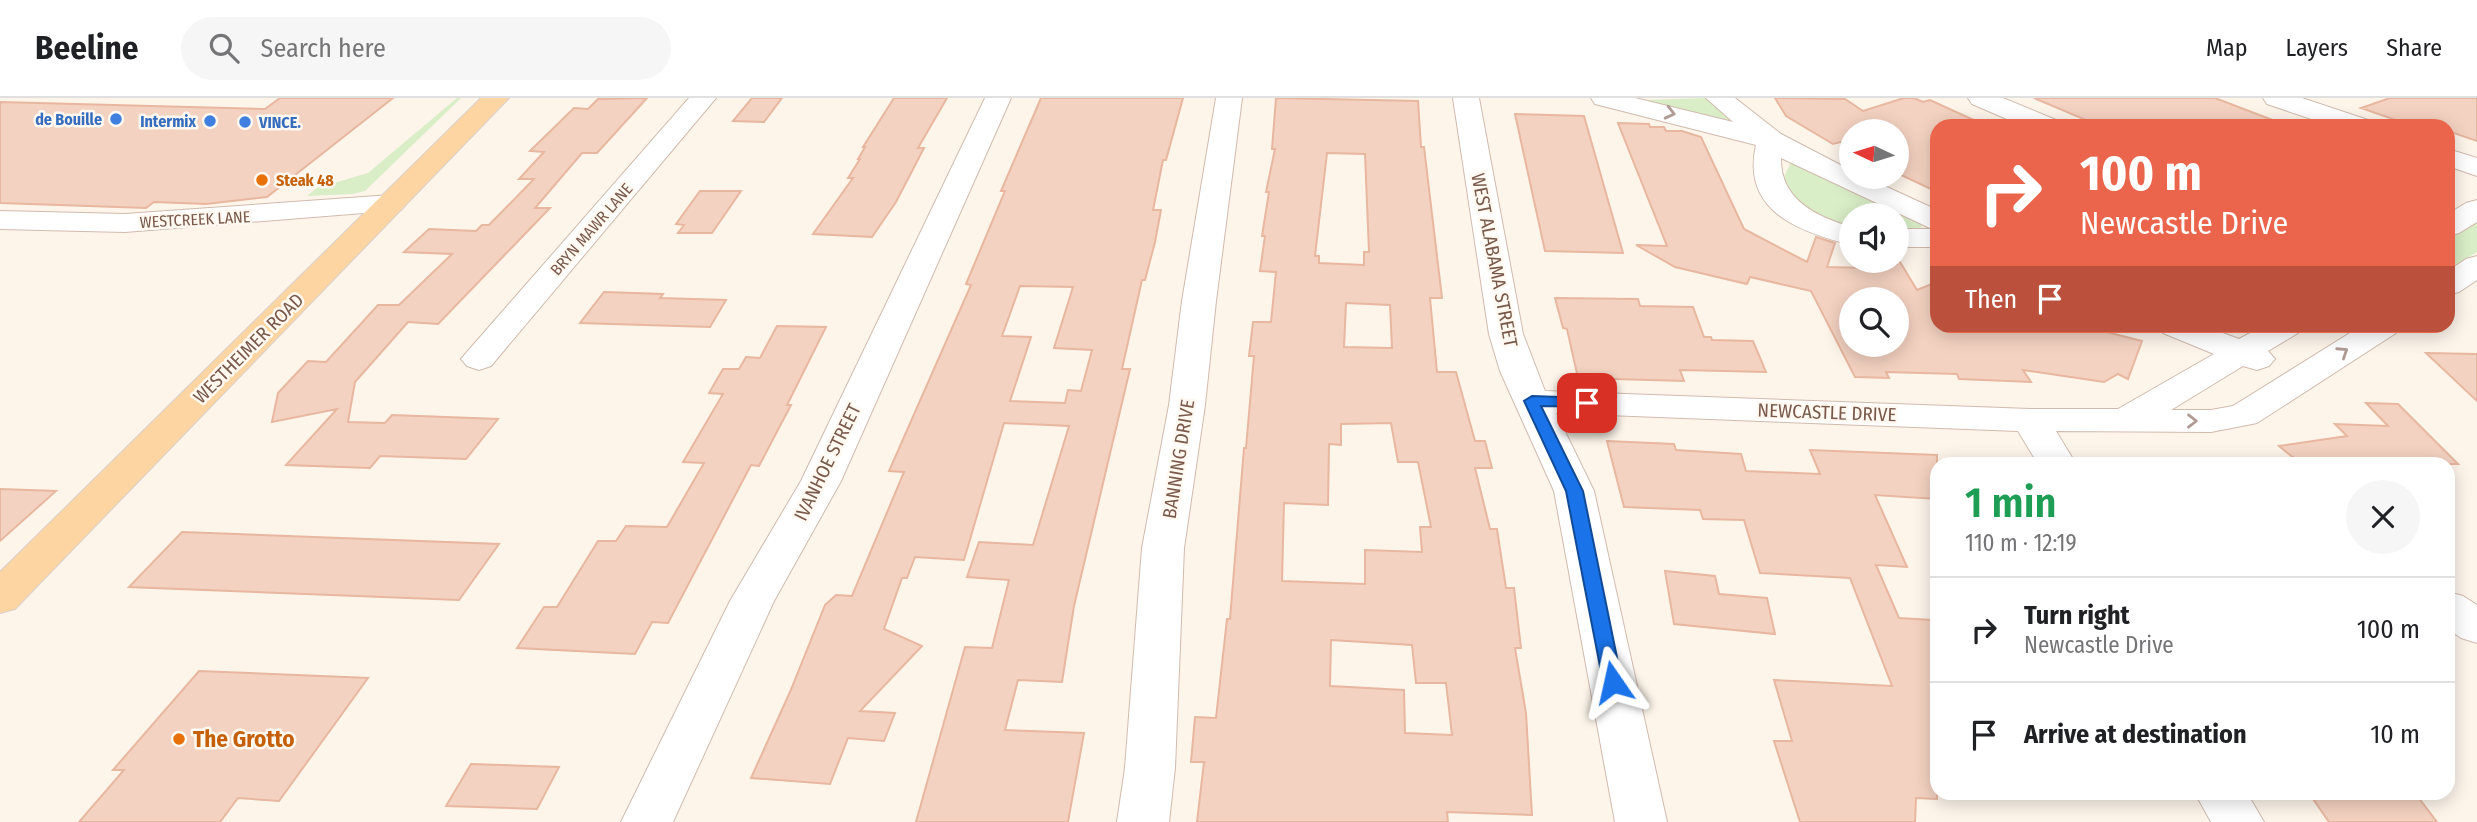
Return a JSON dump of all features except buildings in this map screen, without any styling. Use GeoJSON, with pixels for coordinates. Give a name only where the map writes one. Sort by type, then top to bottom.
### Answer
{"type":"FeatureCollection","features":[{"type":"Feature","properties":{"kind":"main road","name":"WESTHEIMER ROAD"},"geometry":{"type":"LineString","coordinates":[[0,598],[496,98]]}},
{"type":"Feature","properties":{"kind":"street","name":"BRYN MAWR LANE"},"geometry":{"type":"LineString","coordinates":[[479,359],[702,98]]}},
{"type":"Feature","properties":{"kind":"street","name":"IVANHOE STREET"},"geometry":{"type":"LineString","coordinates":[[648,822],[752,601],[821,481],[998,98]]}},
{"type":"Feature","properties":{"kind":"street","name":"BANNING DRIVE"},"geometry":{"type":"LineString","coordinates":[[1143,822],[1150,768],[1163,548],[1187,405],[1228,98]]}},
{"type":"Feature","properties":{"kind":"street","name":"WEST ALABAMA STREET"},"geometry":{"type":"LineString","coordinates":[[1466,98],[1506,334],[1532,401],[1574,491],[1641,822]]}},
{"type":"Feature","properties":{"kind":"street"},"geometry":{"type":"LineString","coordinates":[[1604,98],[1771,141]]}},
{"type":"Feature","properties":{"kind":"street"},"geometry":{"type":"LineString","coordinates":[[1719,98],[1771,141],[1801,158],[1930,218]]}},
{"type":"Feature","properties":{"kind":"street"},"geometry":{"type":"LineString","coordinates":[[1981,98],[2030,119]]}},
{"type":"Feature","properties":{"kind":"street"},"geometry":{"type":"LineString","coordinates":[[2276,98],[2338,119]]}},
{"type":"Feature","properties":{"kind":"street"},"geometry":{"type":"LineString","coordinates":[[1771,141],[1764,160],[1769,181],[1787,211],[1815,225],[1839,232]]}},
{"type":"Feature","properties":{"kind":"street"},"geometry":{"type":"LineString","coordinates":[[2455,159],[2477,167]]}},
{"type":"Feature","properties":{"kind":"street","name":"WESTCREEK LANE"},"geometry":{"type":"LineString","coordinates":[[0,220],[125,223],[391,204]]}},
{"type":"Feature","properties":{"kind":"street"},"geometry":{"type":"LineString","coordinates":[[2455,222],[2477,209]]}},
{"type":"Feature","properties":{"kind":"street"},"geometry":{"type":"LineString","coordinates":[[1909,238],[1930,238]]}},
{"type":"Feature","properties":{"kind":"street"},"geometry":{"type":"LineString","coordinates":[[2455,281],[2477,266]]}},
{"type":"Feature","properties":{"kind":"street"},"geometry":{"type":"LineString","coordinates":[[2455,289],[2477,299]]}},
{"type":"Feature","properties":{"kind":"street"},"geometry":{"type":"LineString","coordinates":[[2123,422],[2265,333],[2301,379]]}},
{"type":"Feature","properties":{"kind":"street","name":"NEWCASTLE DRIVE"},"geometry":{"type":"LineString","coordinates":[[1532,401],[2123,422],[2211,421],[2244,415],[2374,333]]}},
{"type":"Feature","properties":{"kind":"street"},"geometry":{"type":"LineString","coordinates":[[2029,419],[2053,457]]}},
{"type":"Feature","properties":{"kind":"street"},"geometry":{"type":"LineString","coordinates":[[2455,612],[2477,627]]}},
{"type":"Feature","properties":{"kind":"street"},"geometry":{"type":"LineString","coordinates":[[2224,800],[2238,822]]}},
{"type":"Feature","properties":{"kind":"green space"},"geometry":{"type":"Polygon","coordinates":[[[457,98],[461,98],[365,191],[307,196],[317,188],[368,173],[457,98]]]}},
{"type":"Feature","properties":{"kind":"green space"},"geometry":{"type":"Polygon","coordinates":[[[1706,98],[1733,123],[1645,100],[1706,98]]]}},
{"type":"Feature","properties":{"kind":"green space"},"geometry":{"type":"Polygon","coordinates":[[[1791,162],[1839,184],[1839,189],[1849,189],[1879,203],[1839,203],[1839,223],[1810,212],[1796,198],[1784,177],[1791,162]]]}},
{"type":"Feature","properties":{"kind":"green space"},"geometry":{"type":"Polygon","coordinates":[[[1909,217],[1918,221],[1922,227],[1909,230],[1909,217]]]}},
{"type":"Feature","properties":{"kind":"green space"},"geometry":{"type":"Polygon","coordinates":[[[2477,222],[2477,252],[2455,265],[2455,235],[2477,222]]]}},
{"type":"Feature","properties":{"kind":"place","name":"de Bouille"},"geometry":{"type":"Point","coordinates":[116,119]}},
{"type":"Feature","properties":{"kind":"place","name":"Intermix"},"geometry":{"type":"Point","coordinates":[210,121]}},
{"type":"Feature","properties":{"kind":"place","name":"VINCE."},"geometry":{"type":"Point","coordinates":[245,122]}},
{"type":"Feature","properties":{"kind":"place","name":"Steak 48"},"geometry":{"type":"Point","coordinates":[262,180]}},
{"type":"Feature","properties":{"kind":"place","name":"The Grotto"},"geometry":{"type":"Point","coordinates":[179,739]}},
{"type":"Feature","properties":{"kind":"route"},"geometry":{"type":"LineString","coordinates":[[1587,403],[1532,401],[1574,491],[1613,682]]}}]}
